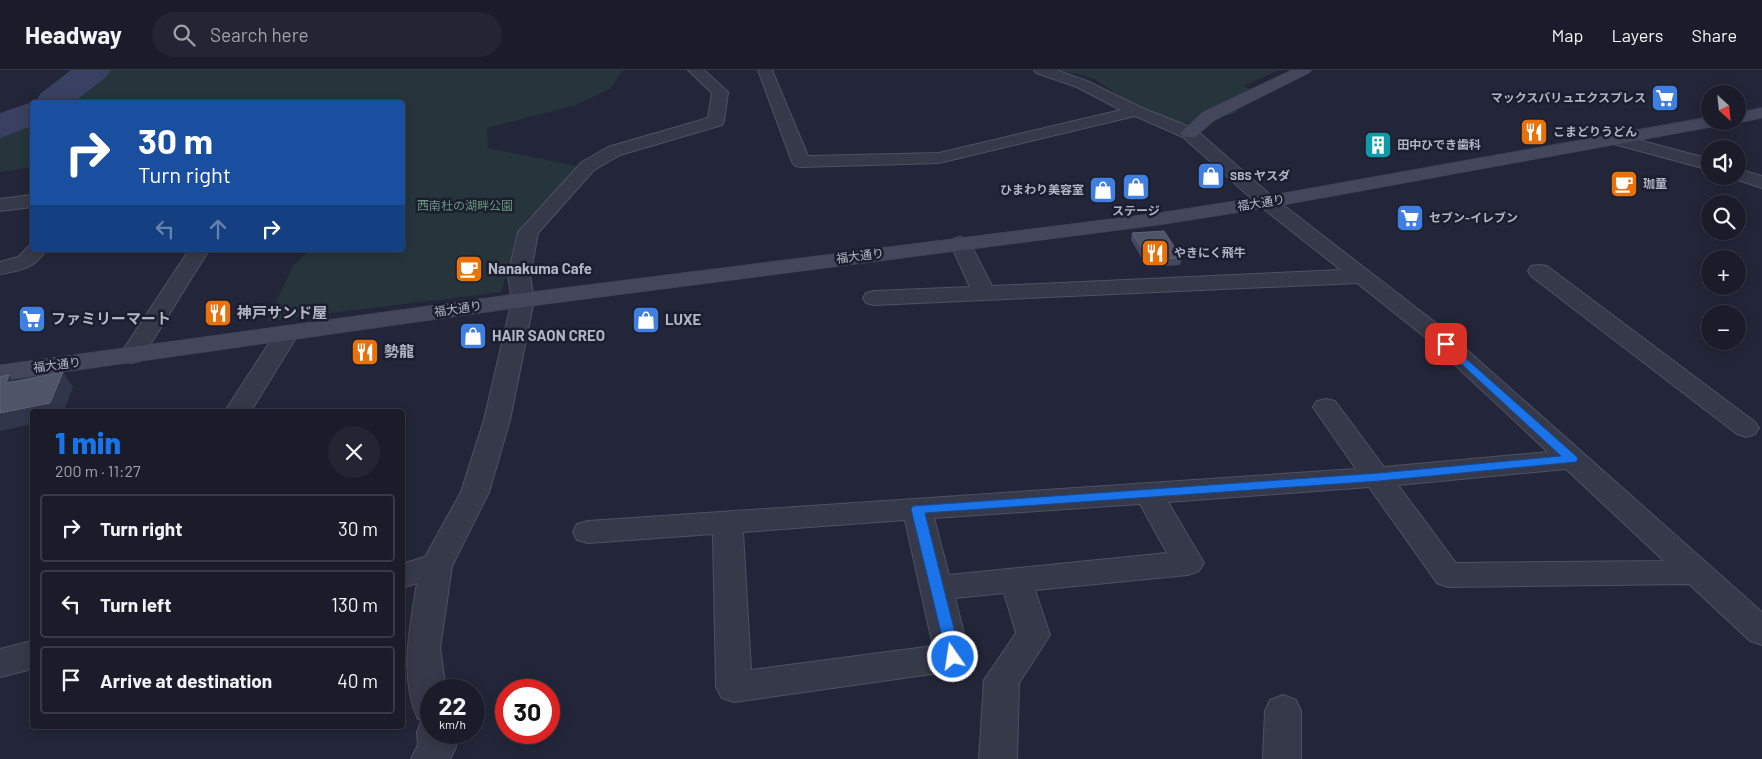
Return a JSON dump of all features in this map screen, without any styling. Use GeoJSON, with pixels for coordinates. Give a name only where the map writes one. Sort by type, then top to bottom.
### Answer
{"type":"FeatureCollection","features":[{"type":"Feature","properties":{"kind":"street"},"geometry":{"type":"LineString","coordinates":[[427,679],[423,648],[436,566],[475,492],[497,420],[524,300],[519,276],[528,232],[588,166],[614,150],[716,121],[720,92],[695,70]]}},
{"type":"Feature","properties":{"kind":"street"},"geometry":{"type":"LineString","coordinates":[[765,70],[801,162],[939,158],[1136,111]]}},
{"type":"Feature","properties":{"kind":"street"},"geometry":{"type":"LineString","coordinates":[[1041,70],[1082,84],[1136,111],[1189,132],[1268,202],[1433,332],[1762,632]]}},
{"type":"Feature","properties":{"kind":"street"},"geometry":{"type":"LineString","coordinates":[[1189,132],[1210,116],[1304,70]]}},
{"type":"Feature","properties":{"kind":"street"},"geometry":{"type":"LineString","coordinates":[[1746,116],[1762,113]]}},
{"type":"Feature","properties":{"kind":"street","name":"福大通り"},"geometry":{"type":"LineString","coordinates":[[0,373],[524,300],[1158,219],[1268,202],[1701,124]]}},
{"type":"Feature","properties":{"kind":"street"},"geometry":{"type":"LineString","coordinates":[[1616,139],[1701,163]]}},
{"type":"Feature","properties":{"kind":"street"},"geometry":{"type":"LineString","coordinates":[[1746,177],[1762,182]]}},
{"type":"Feature","properties":{"kind":"street"},"geometry":{"type":"LineString","coordinates":[[0,206],[30,200]]}},
{"type":"Feature","properties":{"kind":"street"},"geometry":{"type":"LineString","coordinates":[[960,243],[984,293]]}},
{"type":"Feature","properties":{"kind":"street"},"geometry":{"type":"LineString","coordinates":[[0,268],[23,264],[31,259],[35,252]]}},
{"type":"Feature","properties":{"kind":"street"},"geometry":{"type":"LineString","coordinates":[[131,356],[198,252]]}},
{"type":"Feature","properties":{"kind":"street"},"geometry":{"type":"LineString","coordinates":[[1539,271],[1757,431]]}},
{"type":"Feature","properties":{"kind":"street"},"geometry":{"type":"LineString","coordinates":[[874,298],[1362,276]]}},
{"type":"Feature","properties":{"kind":"street"},"geometry":{"type":"LineString","coordinates":[[239,409],[287,333]]}},
{"type":"Feature","properties":{"kind":"street"},"geometry":{"type":"LineString","coordinates":[[1326,407],[1379,477],[1448,575],[1696,572]]}},
{"type":"Feature","properties":{"kind":"street"},"geometry":{"type":"LineString","coordinates":[[588,532],[1379,477],[1572,459]]}},
{"type":"Feature","properties":{"kind":"street"},"geometry":{"type":"LineString","coordinates":[[937,588],[1188,563],[1149,493]]}},
{"type":"Feature","properties":{"kind":"street"},"geometry":{"type":"LineString","coordinates":[[728,522],[734,687],[953,657],[918,509]]}},
{"type":"Feature","properties":{"kind":"street"},"geometry":{"type":"LineString","coordinates":[[405,575],[436,566]]}},
{"type":"Feature","properties":{"kind":"street"},"geometry":{"type":"LineString","coordinates":[[998,759],[1002,680],[1033,635],[1016,581]]}},
{"type":"Feature","properties":{"kind":"street"},"geometry":{"type":"LineString","coordinates":[[0,663],[30,656]]}},
{"type":"Feature","properties":{"kind":"street"},"geometry":{"type":"LineString","coordinates":[[1282,759],[1284,711]]}},
{"type":"Feature","properties":{"kind":"street"},"geometry":{"type":"LineString","coordinates":[[430,759],[436,744]]}},
{"type":"Feature","properties":{"kind":"green space","name":"西南杜の湖畔公園"},"geometry":{"type":"Polygon","coordinates":[[[98,70],[623,70],[611,88],[576,105],[487,128],[488,148],[581,167],[525,221],[501,292],[267,321],[293,266],[307,252],[405,252],[405,100],[59,100],[88,75],[98,70]]]}},
{"type":"Feature","properties":{"kind":"green space"},"geometry":{"type":"Polygon","coordinates":[[[1058,70],[1279,70],[1244,86],[1250,89],[1242,94],[1237,112],[1224,117],[1183,123],[1156,116],[1095,80],[1058,70]]]}},
{"type":"Feature","properties":{"kind":"green space"},"geometry":{"type":"Polygon","coordinates":[[[30,116],[30,167],[0,172],[0,130],[30,116]]]}},
{"type":"Feature","properties":{"kind":"building"},"geometry":{"type":"Polygon","coordinates":[[[1164,231],[1182,258],[1149,259],[1132,233],[1164,231]]]}},
{"type":"Feature","properties":{"kind":"building"},"geometry":{"type":"Polygon","coordinates":[[[63,372],[50,403],[0,413],[0,377],[9,375],[6,383],[63,372]]]}},
{"type":"Feature","properties":{"kind":"waterway"},"geometry":{"type":"LineString","coordinates":[[55,100],[94,70]]}},
{"type":"Feature","properties":{"kind":"waterway"},"geometry":{"type":"LineString","coordinates":[[0,127],[30,114]]}},
{"type":"Feature","properties":{"kind":"place","name":"マックスバリュエクスプレス"},"geometry":{"type":"Point","coordinates":[1665,98]}},
{"type":"Feature","properties":{"kind":"place","name":"こまどりうどん"},"geometry":{"type":"Point","coordinates":[1534,132]}},
{"type":"Feature","properties":{"kind":"place","name":"田中ひでき歯科"},"geometry":{"type":"Point","coordinates":[1378,145]}},
{"type":"Feature","properties":{"kind":"place","name":"SBS ヤスダ"},"geometry":{"type":"Point","coordinates":[1211,176]}},
{"type":"Feature","properties":{"kind":"place","name":"珈童"},"geometry":{"type":"Point","coordinates":[1624,184]}},
{"type":"Feature","properties":{"kind":"place","name":"ステージ"},"geometry":{"type":"Point","coordinates":[1136,187]}},
{"type":"Feature","properties":{"kind":"place","name":"ひまわり美容室"},"geometry":{"type":"Point","coordinates":[1103,190]}},
{"type":"Feature","properties":{"kind":"place","name":"セブン-イレブン"},"geometry":{"type":"Point","coordinates":[1410,218]}},
{"type":"Feature","properties":{"kind":"place","name":"やきにく飛牛"},"geometry":{"type":"Point","coordinates":[1155,253]}},
{"type":"Feature","properties":{"kind":"place","name":"Nanakuma Cafe"},"geometry":{"type":"Point","coordinates":[469,269]}},
{"type":"Feature","properties":{"kind":"place","name":"神戸サンド屋"},"geometry":{"type":"Point","coordinates":[218,313]}},
{"type":"Feature","properties":{"kind":"place","name":"ファミリーマート"},"geometry":{"type":"Point","coordinates":[32,319]}},
{"type":"Feature","properties":{"kind":"place","name":"LUXE"},"geometry":{"type":"Point","coordinates":[646,320]}},
{"type":"Feature","properties":{"kind":"place","name":"HAIR SAON CREO"},"geometry":{"type":"Point","coordinates":[473,336]}},
{"type":"Feature","properties":{"kind":"place","name":"勢龍"},"geometry":{"type":"Point","coordinates":[365,352]}},
{"type":"Feature","properties":{"kind":"route"},"geometry":{"type":"LineString","coordinates":[[953,657],[918,509],[1379,477],[1572,459],[1446,344]]}}]}
